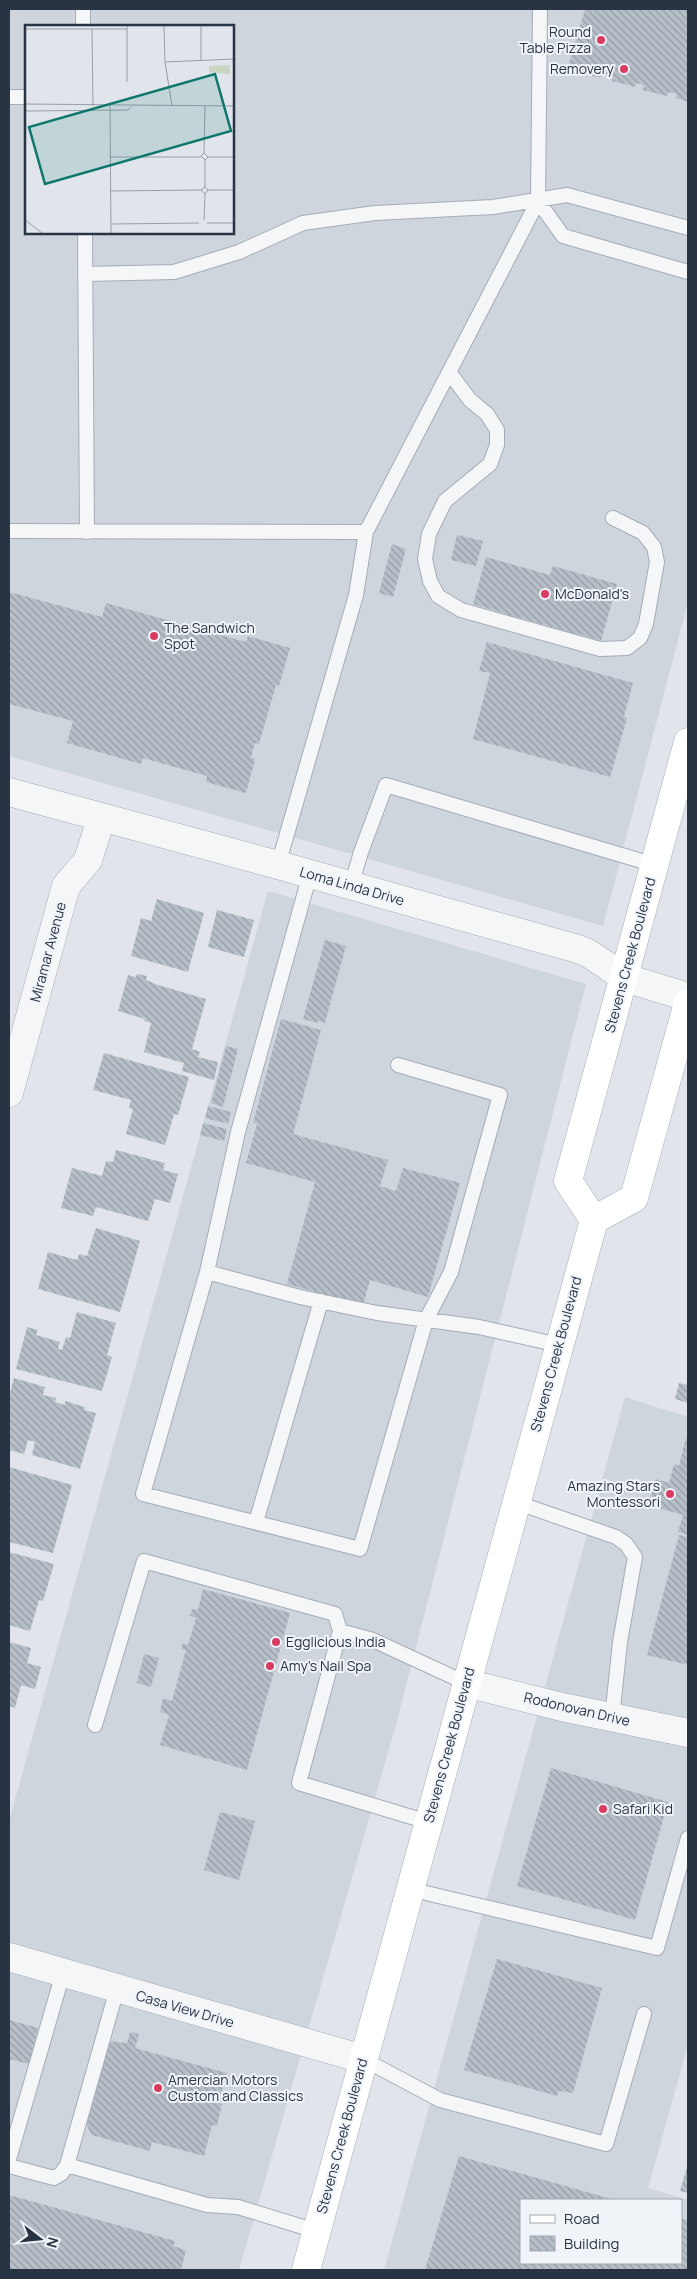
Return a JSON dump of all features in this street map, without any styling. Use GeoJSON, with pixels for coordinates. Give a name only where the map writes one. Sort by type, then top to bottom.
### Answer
{"type":"FeatureCollection","features":[{"type":"Feature","properties":{"kind":"main road","name":"Stevens Creek Boulevard"},"geometry":{"type":"LineString","coordinates":[[306,2270],[594,1220],[568,1181],[655,864],[683,781],[688,742]]}},
{"type":"Feature","properties":{"kind":"main road"},"geometry":{"type":"LineString","coordinates":[[594,1220],[634,1198],[688,1003]]}},
{"type":"Feature","properties":{"kind":"street","name":"Loma Linda Drive"},"geometry":{"type":"LineString","coordinates":[[9,792],[278,865],[588,953],[625,978],[688,997]]}},
{"type":"Feature","properties":{"kind":"street","name":"Miramar Avenue"},"geometry":{"type":"LineString","coordinates":[[9,1094],[66,886],[88,860],[101,818]]}},
{"type":"Feature","properties":{"kind":"street","name":"Rodonovan Drive"},"geometry":{"type":"LineString","coordinates":[[466,1683],[688,1734]]}},
{"type":"Feature","properties":{"kind":"street","name":"Casa View Drive"},"geometry":{"type":"LineString","coordinates":[[9,1957],[363,2059]]}},
{"type":"Feature","properties":{"kind":"lane"},"geometry":{"type":"LineString","coordinates":[[83,9],[83,25]]}},
{"type":"Feature","properties":{"kind":"lane"},"geometry":{"type":"LineString","coordinates":[[278,865],[356,595],[366,532],[538,202],[540,9]]}},
{"type":"Feature","properties":{"kind":"lane"},"geometry":{"type":"LineString","coordinates":[[9,97],[25,97]]}},
{"type":"Feature","properties":{"kind":"lane"},"geometry":{"type":"LineString","coordinates":[[85,274],[174,272],[239,252],[303,223],[375,213],[493,207],[538,202],[567,195],[688,228]]}},
{"type":"Feature","properties":{"kind":"lane"},"geometry":{"type":"LineString","coordinates":[[538,202],[563,236],[688,272]]}},
{"type":"Feature","properties":{"kind":"lane"},"geometry":{"type":"LineString","coordinates":[[85,234],[88,532]]}},
{"type":"Feature","properties":{"kind":"lane"},"geometry":{"type":"LineString","coordinates":[[449,372],[470,400],[487,414],[496,430],[497,445],[490,464],[445,501],[429,534],[425,559],[430,581],[438,596],[461,610],[600,649],[627,648],[640,638],[646,624],[657,562],[654,547],[643,533],[613,518]]}},
{"type":"Feature","properties":{"kind":"lane"},"geometry":{"type":"LineString","coordinates":[[9,531],[366,532]]}},
{"type":"Feature","properties":{"kind":"lane"},"geometry":{"type":"LineString","coordinates":[[351,886],[361,852],[386,785],[655,864]]}},
{"type":"Feature","properties":{"kind":"lane"},"geometry":{"type":"LineString","coordinates":[[310,874],[238,1132],[207,1272],[142,1494],[360,1549],[426,1320],[451,1272],[500,1094],[398,1066]]}},
{"type":"Feature","properties":{"kind":"lane"},"geometry":{"type":"LineString","coordinates":[[207,1272],[377,1313],[479,1327],[559,1345]]}},
{"type":"Feature","properties":{"kind":"lane"},"geometry":{"type":"LineString","coordinates":[[256,1522],[321,1301]]}},
{"type":"Feature","properties":{"kind":"lane"},"geometry":{"type":"LineString","coordinates":[[516,1502],[616,1537],[626,1544],[635,1557],[620,1642],[612,1718]]}},
{"type":"Feature","properties":{"kind":"lane"},"geometry":{"type":"LineString","coordinates":[[95,1725],[144,1561],[335,1614],[340,1631],[299,1783],[428,1822]]}},
{"type":"Feature","properties":{"kind":"lane"},"geometry":{"type":"LineString","coordinates":[[340,1631],[373,1640],[466,1683]]}},
{"type":"Feature","properties":{"kind":"lane"},"geometry":{"type":"LineString","coordinates":[[409,1889],[657,1948],[688,1838]]}},
{"type":"Feature","properties":{"kind":"lane"},"geometry":{"type":"LineString","coordinates":[[9,2159],[63,1973]]}},
{"type":"Feature","properties":{"kind":"lane"},"geometry":{"type":"LineString","coordinates":[[9,2166],[54,2178],[61,2174],[67,2166],[117,1989]]}},
{"type":"Feature","properties":{"kind":"lane"},"geometry":{"type":"LineString","coordinates":[[363,2059],[440,2100],[606,2144],[644,2014]]}},
{"type":"Feature","properties":{"kind":"lane"},"geometry":{"type":"LineString","coordinates":[[67,2166],[206,2205],[238,2207],[316,2231]]}},
{"type":"Feature","properties":{"kind":"shaded area"},"geometry":{"type":"Polygon","coordinates":[[[9,9],[688,9],[688,602],[603,926],[9,756],[9,9]]]}},
{"type":"Feature","properties":{"kind":"shaded area"},"geometry":{"type":"Polygon","coordinates":[[[268,891],[586,984],[396,1725],[239,2270],[9,2270],[9,1821],[268,891]]]}},
{"type":"Feature","properties":{"kind":"shaded area"},"geometry":{"type":"Polygon","coordinates":[[[625,1397],[688,1417],[688,2045],[648,2188],[688,2200],[688,2270],[384,2270],[625,1397]]]}},
{"type":"Feature","properties":{"kind":"building"},"geometry":{"type":"Polygon","coordinates":[[[585,9],[688,9],[688,102],[676,98],[677,94],[669,92],[667,96],[643,90],[644,85],[636,83],[635,87],[612,81],[613,76],[601,73],[600,78],[575,71],[576,66],[569,64],[585,9]]]}},
{"type":"Feature","properties":{"kind":"building"},"geometry":{"type":"Polygon","coordinates":[[[457,535],[483,541],[476,566],[451,560],[457,535]]]}},
{"type":"Feature","properties":{"kind":"building"},"geometry":{"type":"Polygon","coordinates":[[[392,544],[406,549],[393,597],[379,593],[392,544]]]}},
{"type":"Feature","properties":{"kind":"building","name":"McDonald's"},"geometry":{"type":"Polygon","coordinates":[[[486,557],[550,575],[553,566],[617,584],[601,641],[579,634],[577,642],[564,638],[566,631],[517,617],[516,624],[504,621],[506,614],[473,604],[486,557]]]}},
{"type":"Feature","properties":{"kind":"building"},"geometry":{"type":"Polygon","coordinates":[[[9,592],[102,617],[106,603],[246,642],[248,636],[290,648],[279,686],[276,685],[259,744],[255,743],[251,757],[255,759],[246,793],[206,782],[207,776],[143,758],[141,764],[67,743],[73,721],[9,704],[9,592]]]}},
{"type":"Feature","properties":{"kind":"building"},"geometry":{"type":"Polygon","coordinates":[[[487,642],[633,683],[624,717],[627,718],[610,777],[473,739],[490,673],[479,671],[487,642]]]}},
{"type":"Feature","properties":{"kind":"building"},"geometry":{"type":"Polygon","coordinates":[[[157,899],[204,913],[188,972],[131,956],[141,918],[151,921],[157,899]]]}},
{"type":"Feature","properties":{"kind":"building"},"geometry":{"type":"Polygon","coordinates":[[[217,910],[254,920],[244,957],[208,947],[217,910]]]}},
{"type":"Feature","properties":{"kind":"building"},"geometry":{"type":"Polygon","coordinates":[[[325,940],[346,946],[325,1023],[318,1021],[317,1023],[303,1019],[325,940]]]}},
{"type":"Feature","properties":{"kind":"building"},"geometry":{"type":"Polygon","coordinates":[[[137,974],[147,976],[146,980],[158,985],[206,999],[192,1049],[200,1052],[198,1057],[218,1062],[214,1080],[182,1071],[184,1063],[144,1052],[151,1023],[144,1021],[145,1019],[118,1011],[128,975],[136,977],[137,974]]]}},
{"type":"Feature","properties":{"kind":"building"},"geometry":{"type":"Polygon","coordinates":[[[281,1019],[321,1030],[293,1134],[388,1160],[380,1186],[396,1191],[403,1168],[460,1183],[428,1297],[370,1280],[363,1305],[287,1284],[315,1182],[246,1163],[257,1124],[253,1123],[281,1019]]]}},
{"type":"Feature","properties":{"kind":"building"},"geometry":{"type":"Polygon","coordinates":[[[226,1046],[238,1049],[223,1107],[211,1103],[226,1046]]]}},
{"type":"Feature","properties":{"kind":"building"},"geometry":{"type":"Polygon","coordinates":[[[104,1053],[189,1077],[178,1115],[174,1114],[165,1145],[126,1134],[133,1109],[129,1108],[131,1100],[93,1090],[104,1053]]]}},
{"type":"Feature","properties":{"kind":"building"},"geometry":{"type":"Polygon","coordinates":[[[208,1106],[231,1112],[228,1124],[205,1118],[208,1106]]]}},
{"type":"Feature","properties":{"kind":"building"},"geometry":{"type":"Polygon","coordinates":[[[203,1123],[227,1129],[224,1141],[200,1135],[203,1123]]]}},
{"type":"Feature","properties":{"kind":"building"},"geometry":{"type":"Polygon","coordinates":[[[116,1150],[165,1163],[163,1170],[178,1174],[170,1203],[155,1199],[148,1221],[96,1207],[93,1216],[61,1208],[72,1168],[102,1176],[106,1161],[113,1162],[116,1150]]]}},
{"type":"Feature","properties":{"kind":"building"},"geometry":{"type":"Polygon","coordinates":[[[96,1228],[140,1241],[120,1312],[38,1289],[48,1252],[77,1260],[79,1254],[87,1256],[96,1228]]]}},
{"type":"Feature","properties":{"kind":"building"},"geometry":{"type":"Polygon","coordinates":[[[77,1312],[116,1323],[107,1355],[112,1357],[102,1391],[16,1369],[27,1327],[38,1330],[36,1335],[60,1342],[58,1349],[62,1350],[66,1337],[70,1338],[77,1312]]]}},
{"type":"Feature","properties":{"kind":"building"},"geometry":{"type":"Polygon","coordinates":[[[14,1378],[45,1387],[43,1395],[56,1398],[55,1402],[65,1405],[65,1401],[85,1407],[84,1410],[96,1413],[80,1469],[32,1455],[35,1442],[28,1440],[24,1454],[9,1450],[9,1396],[14,1378]]]}},
{"type":"Feature","properties":{"kind":"building"},"geometry":{"type":"Polygon","coordinates":[[[679,1383],[688,1385],[688,1403],[675,1399],[679,1383]]]}},
{"type":"Feature","properties":{"kind":"building","name":"Amazing Stars Montessori"},"geometry":{"type":"Polygon","coordinates":[[[686,1438],[688,1439],[688,1535],[678,1532],[683,1515],[648,1505],[656,1479],[669,1483],[674,1464],[679,1466],[686,1438]]]}},
{"type":"Feature","properties":{"kind":"building"},"geometry":{"type":"Polygon","coordinates":[[[9,1467],[72,1485],[53,1553],[9,1542],[9,1467]]]}},
{"type":"Feature","properties":{"kind":"building"},"geometry":{"type":"Polygon","coordinates":[[[679,1535],[688,1537],[688,1665],[647,1655],[679,1535]]]}},
{"type":"Feature","properties":{"kind":"building"},"geometry":{"type":"Polygon","coordinates":[[[9,1552],[54,1564],[43,1601],[39,1600],[30,1631],[9,1625],[9,1552]]]}},
{"type":"Feature","properties":{"kind":"building"},"geometry":{"type":"Polygon","coordinates":[[[203,1589],[290,1613],[247,1770],[160,1745],[169,1715],[160,1712],[163,1698],[172,1701],[186,1650],[181,1649],[183,1643],[188,1645],[196,1618],[190,1616],[192,1609],[198,1610],[203,1589]]]}},
{"type":"Feature","properties":{"kind":"building"},"geometry":{"type":"Polygon","coordinates":[[[9,1642],[31,1648],[27,1663],[41,1667],[35,1689],[21,1685],[15,1708],[9,1706],[9,1642]]]}},
{"type":"Feature","properties":{"kind":"building"},"geometry":{"type":"Polygon","coordinates":[[[144,1654],[159,1658],[151,1687],[137,1683],[144,1654]]]}},
{"type":"Feature","properties":{"kind":"building"},"geometry":{"type":"Polygon","coordinates":[[[551,1768],[668,1802],[635,1920],[517,1886],[551,1768]]]}},
{"type":"Feature","properties":{"kind":"building"},"geometry":{"type":"Polygon","coordinates":[[[220,1812],[255,1821],[239,1880],[204,1870],[220,1812]]]}},
{"type":"Feature","properties":{"kind":"building"},"geometry":{"type":"Polygon","coordinates":[[[497,1959],[602,1988],[573,2093],[558,2091],[557,2096],[464,2070],[497,1959]]]}},
{"type":"Feature","properties":{"kind":"building"},"geometry":{"type":"Polygon","coordinates":[[[9,2020],[38,2028],[29,2064],[9,2059],[9,2020]]]}},
{"type":"Feature","properties":{"kind":"building","name":"Amercian Motors Custom and Classics"},"geometry":{"type":"Polygon","coordinates":[[[130,2032],[139,2034],[135,2048],[227,2073],[218,2103],[222,2104],[217,2126],[212,2125],[204,2156],[152,2142],[150,2151],[92,2135],[85,2122],[107,2041],[127,2043],[130,2032]]]}},
{"type":"Feature","properties":{"kind":"building"},"geometry":{"type":"Polygon","coordinates":[[[459,2156],[611,2199],[520,2199],[520,2264],[682,2264],[682,2218],[688,2220],[688,2270],[425,2270],[459,2156]]]}},
{"type":"Feature","properties":{"kind":"building"},"geometry":{"type":"Polygon","coordinates":[[[688,2163],[688,2193],[680,2191],[688,2163]]]}},
{"type":"Feature","properties":{"kind":"building"},"geometry":{"type":"Polygon","coordinates":[[[9,2195],[175,2241],[173,2246],[186,2250],[181,2270],[9,2270],[9,2195]]]}},
{"type":"Feature","properties":{"kind":"place","name":"Round Table Pizza"},"geometry":{"type":"Point","coordinates":[601,40]}},
{"type":"Feature","properties":{"kind":"place","name":"Removery"},"geometry":{"type":"Point","coordinates":[624,69]}},
{"type":"Feature","properties":{"kind":"place","name":"McDonald's"},"geometry":{"type":"Point","coordinates":[545,594]}},
{"type":"Feature","properties":{"kind":"place","name":"The Sandwich Spot"},"geometry":{"type":"Point","coordinates":[154,636]}},
{"type":"Feature","properties":{"kind":"place","name":"Amazing Stars Montessori"},"geometry":{"type":"Point","coordinates":[670,1494]}},
{"type":"Feature","properties":{"kind":"place","name":"Egglicious India"},"geometry":{"type":"Point","coordinates":[276,1642]}},
{"type":"Feature","properties":{"kind":"place","name":"Amy's Nail Spa"},"geometry":{"type":"Point","coordinates":[270,1666]}},
{"type":"Feature","properties":{"kind":"place","name":"Safari Kid"},"geometry":{"type":"Point","coordinates":[603,1809]}},
{"type":"Feature","properties":{"kind":"place","name":"Amercian Motors Custom and Classics"},"geometry":{"type":"Point","coordinates":[158,2088]}}]}
